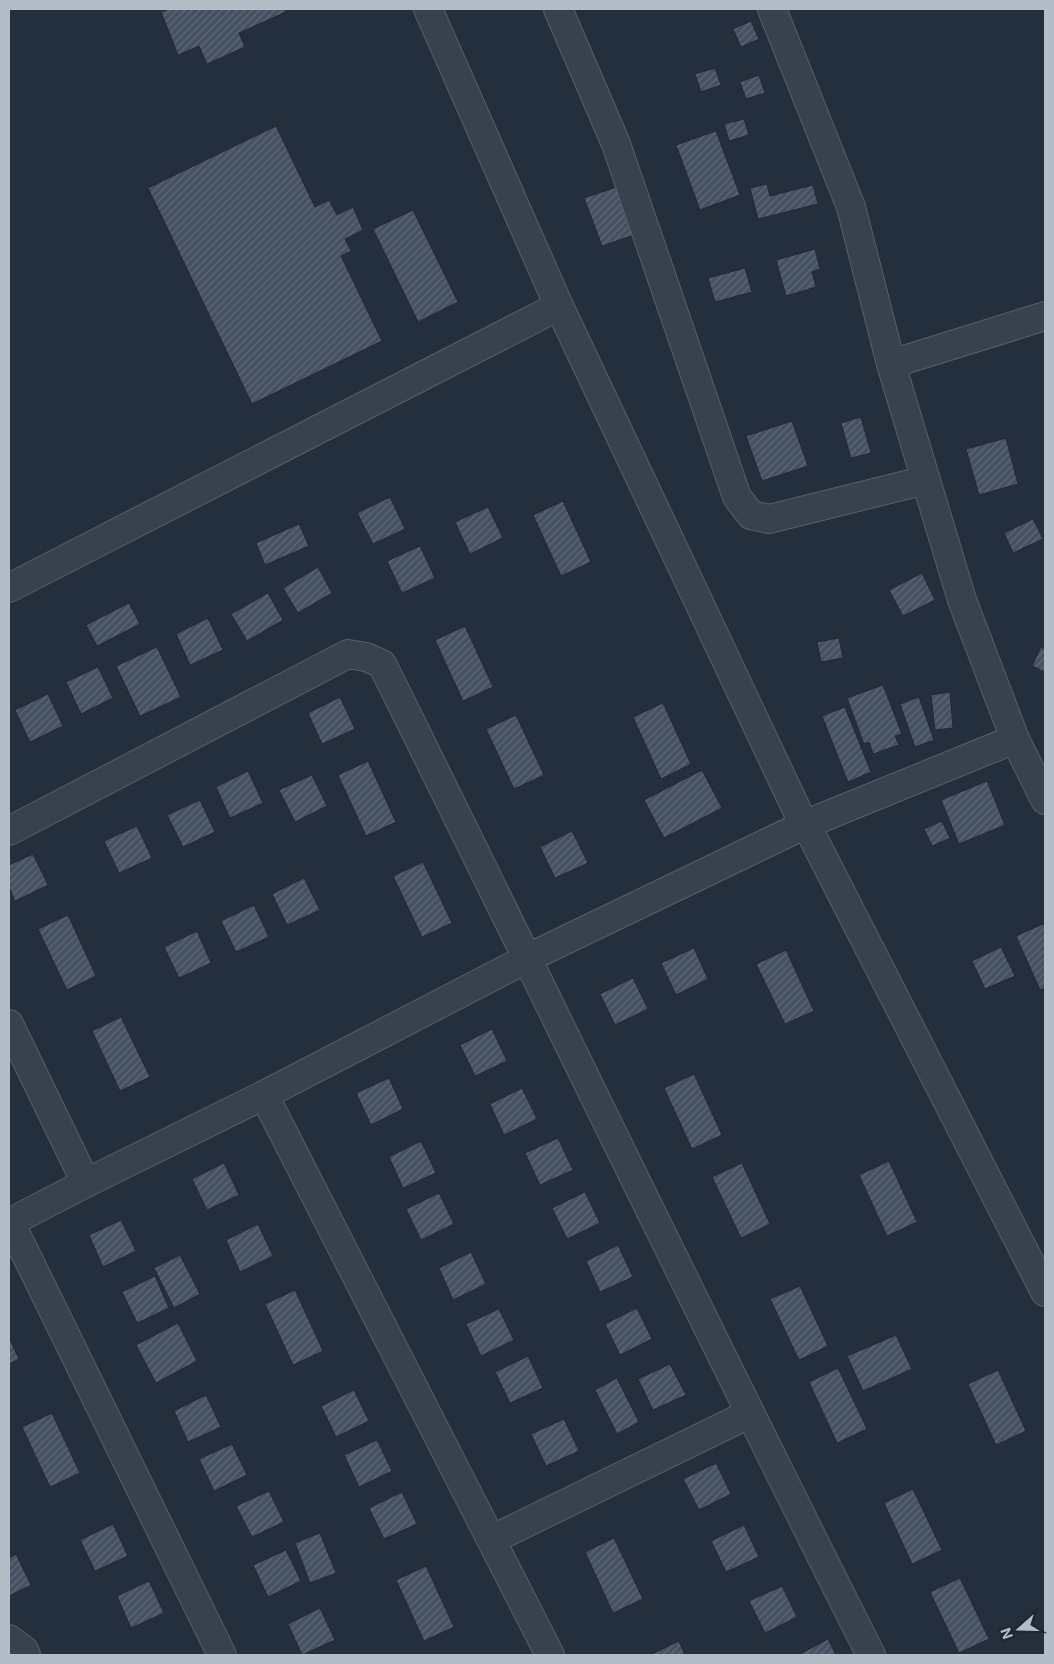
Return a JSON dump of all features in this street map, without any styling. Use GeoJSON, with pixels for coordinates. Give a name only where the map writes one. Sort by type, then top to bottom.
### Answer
{"type":"FeatureCollection","features":[{"type":"Feature","properties":{"kind":"street"},"geometry":{"type":"LineString","coordinates":[[428,9],[559,306],[804,825],[810,832],[1045,1292]]}},
{"type":"Feature","properties":{"kind":"street"},"geometry":{"type":"LineString","coordinates":[[772,9],[851,207],[891,364],[962,600],[1015,739],[1045,800]]}},
{"type":"Feature","properties":{"kind":"street"},"geometry":{"type":"LineString","coordinates":[[561,10],[616,144],[737,497],[751,515],[769,519],[926,480]]}},
{"type":"Feature","properties":{"kind":"street"},"geometry":{"type":"LineString","coordinates":[[9,588],[559,306]]}},
{"type":"Feature","properties":{"kind":"street"},"geometry":{"type":"LineString","coordinates":[[891,364],[1045,316]]}},
{"type":"Feature","properties":{"kind":"street"},"geometry":{"type":"LineString","coordinates":[[9,831],[348,654],[366,657],[382,664],[528,958],[749,1414],[871,1655]]}},
{"type":"Feature","properties":{"kind":"street"},"geometry":{"type":"LineString","coordinates":[[222,1655],[9,1223],[264,1095],[528,958],[804,825],[1015,739]]}},
{"type":"Feature","properties":{"kind":"street"},"geometry":{"type":"LineString","coordinates":[[9,1024],[86,1183]]}},
{"type":"Feature","properties":{"kind":"street"},"geometry":{"type":"LineString","coordinates":[[264,1095],[550,1655]]}},
{"type":"Feature","properties":{"kind":"street"},"geometry":{"type":"LineString","coordinates":[[491,1540],[749,1414]]}},
{"type":"Feature","properties":{"kind":"street"},"geometry":{"type":"LineString","coordinates":[[9,1639],[24,1650],[26,1655]]}},
{"type":"Feature","properties":{"kind":"building"},"geometry":{"type":"Polygon","coordinates":[[[169,9],[285,9],[286,12],[239,33],[245,47],[207,64],[199,46],[178,55],[161,12],[169,9]]]}},
{"type":"Feature","properties":{"kind":"building"},"geometry":{"type":"Polygon","coordinates":[[[751,21],[759,39],[741,47],[733,29],[751,21]]]}},
{"type":"Feature","properties":{"kind":"building"},"geometry":{"type":"Polygon","coordinates":[[[715,68],[721,85],[701,92],[695,74],[715,68]]]}},
{"type":"Feature","properties":{"kind":"building"},"geometry":{"type":"Polygon","coordinates":[[[759,75],[765,93],[746,99],[740,82],[759,75]]]}},
{"type":"Feature","properties":{"kind":"building"},"geometry":{"type":"Polygon","coordinates":[[[744,119],[749,135],[729,141],[724,124],[744,119]]]}},
{"type":"Feature","properties":{"kind":"building"},"geometry":{"type":"Polygon","coordinates":[[[276,126],[315,207],[329,200],[337,215],[353,207],[363,230],[345,239],[351,251],[341,256],[382,341],[252,404],[148,188],[276,126]]]}},
{"type":"Feature","properties":{"kind":"building"},"geometry":{"type":"Polygon","coordinates":[[[716,131],[740,195],[700,210],[676,145],[716,131]]]}},
{"type":"Feature","properties":{"kind":"building"},"geometry":{"type":"Polygon","coordinates":[[[767,184],[770,196],[813,185],[818,204],[758,219],[750,188],[767,184]]]}},
{"type":"Feature","properties":{"kind":"building"},"geometry":{"type":"Polygon","coordinates":[[[617,187],[634,235],[602,246],[584,198],[617,187]]]}},
{"type":"Feature","properties":{"kind":"building"},"geometry":{"type":"Polygon","coordinates":[[[413,210],[458,302],[418,322],[373,229],[413,210]]]}},
{"type":"Feature","properties":{"kind":"building"},"geometry":{"type":"Polygon","coordinates":[[[815,249],[820,269],[812,272],[816,287],[786,296],[776,260],[815,249]]]}},
{"type":"Feature","properties":{"kind":"building"},"geometry":{"type":"Polygon","coordinates":[[[745,268],[752,292],[715,302],[708,278],[745,268]]]}},
{"type":"Feature","properties":{"kind":"building"},"geometry":{"type":"Polygon","coordinates":[[[861,417],[871,453],[851,458],[841,423],[861,417]]]}},
{"type":"Feature","properties":{"kind":"building"},"geometry":{"type":"Polygon","coordinates":[[[792,421],[808,466],[762,481],[746,436],[792,421]]]}},
{"type":"Feature","properties":{"kind":"building"},"geometry":{"type":"Polygon","coordinates":[[[1006,438],[1018,484],[979,495],[966,449],[1006,438]]]}},
{"type":"Feature","properties":{"kind":"building"},"geometry":{"type":"Polygon","coordinates":[[[390,497],[405,529],[373,544],[357,513],[390,497]]]}},
{"type":"Feature","properties":{"kind":"building"},"geometry":{"type":"Polygon","coordinates":[[[563,501],[591,562],[561,576],[533,515],[563,501]]]}},
{"type":"Feature","properties":{"kind":"building"},"geometry":{"type":"Polygon","coordinates":[[[488,507],[503,538],[470,554],[455,522],[488,507]]]}},
{"type":"Feature","properties":{"kind":"building"},"geometry":{"type":"Polygon","coordinates":[[[1033,519],[1043,539],[1013,553],[1004,533],[1033,519]]]}},
{"type":"Feature","properties":{"kind":"building"},"geometry":{"type":"Polygon","coordinates":[[[299,524],[309,546],[265,565],[256,543],[299,524]]]}},
{"type":"Feature","properties":{"kind":"building"},"geometry":{"type":"Polygon","coordinates":[[[420,546],[435,578],[402,593],[387,561],[420,546]]]}},
{"type":"Feature","properties":{"kind":"building"},"geometry":{"type":"Polygon","coordinates":[[[318,567],[332,593],[298,613],[283,588],[318,567]]]}},
{"type":"Feature","properties":{"kind":"building"},"geometry":{"type":"Polygon","coordinates":[[[922,573],[935,600],[903,616],[889,590],[922,573]]]}},
{"type":"Feature","properties":{"kind":"building"},"geometry":{"type":"Polygon","coordinates":[[[268,593],[283,620],[247,641],[231,614],[268,593]]]}},
{"type":"Feature","properties":{"kind":"building"},"geometry":{"type":"Polygon","coordinates":[[[129,603],[140,624],[97,646],[86,625],[129,603]]]}},
{"type":"Feature","properties":{"kind":"building"},"geometry":{"type":"Polygon","coordinates":[[[208,618],[223,650],[190,665],[176,634],[208,618]]]}},
{"type":"Feature","properties":{"kind":"building"},"geometry":{"type":"Polygon","coordinates":[[[465,626],[493,687],[463,701],[435,640],[465,626]]]}},
{"type":"Feature","properties":{"kind":"building"},"geometry":{"type":"Polygon","coordinates":[[[839,638],[843,658],[821,662],[817,642],[839,638]]]}},
{"type":"Feature","properties":{"kind":"building"},"geometry":{"type":"Polygon","coordinates":[[[157,647],[181,697],[140,716],[116,666],[157,647]]]}},
{"type":"Feature","properties":{"kind":"building"},"geometry":{"type":"Polygon","coordinates":[[[1041,647],[1045,649],[1045,672],[1032,666],[1041,647]]]}},
{"type":"Feature","properties":{"kind":"building"},"geometry":{"type":"Polygon","coordinates":[[[98,667],[113,698],[81,714],[66,682],[98,667]]]}},
{"type":"Feature","properties":{"kind":"building"},"geometry":{"type":"Polygon","coordinates":[[[883,685],[902,734],[895,736],[899,745],[873,754],[869,742],[864,744],[847,698],[883,685]]]}},
{"type":"Feature","properties":{"kind":"building"},"geometry":{"type":"Polygon","coordinates":[[[950,692],[953,728],[935,730],[931,695],[950,692]]]}},
{"type":"Feature","properties":{"kind":"building"},"geometry":{"type":"Polygon","coordinates":[[[48,694],[63,726],[30,742],[15,710],[48,694]]]}},
{"type":"Feature","properties":{"kind":"building"},"geometry":{"type":"Polygon","coordinates":[[[340,697],[355,729],[322,744],[308,713],[340,697]]]}},
{"type":"Feature","properties":{"kind":"building"},"geometry":{"type":"Polygon","coordinates":[[[919,697],[934,740],[915,747],[900,704],[919,697]]]}},
{"type":"Feature","properties":{"kind":"building"},"geometry":{"type":"Polygon","coordinates":[[[663,703],[691,764],[661,779],[633,717],[663,703]]]}},
{"type":"Feature","properties":{"kind":"building"},"geometry":{"type":"Polygon","coordinates":[[[845,707],[871,772],[848,782],[822,716],[845,707]]]}},
{"type":"Feature","properties":{"kind":"building"},"geometry":{"type":"Polygon","coordinates":[[[516,715],[544,775],[514,789],[486,729],[516,715]]]}},
{"type":"Feature","properties":{"kind":"building"},"geometry":{"type":"Polygon","coordinates":[[[368,761],[396,822],[366,836],[338,775],[368,761]]]}},
{"type":"Feature","properties":{"kind":"building"},"geometry":{"type":"Polygon","coordinates":[[[702,770],[722,808],[664,838],[644,800],[702,770]]]}},
{"type":"Feature","properties":{"kind":"building"},"geometry":{"type":"Polygon","coordinates":[[[248,771],[263,803],[230,818],[216,787],[248,771]]]}},
{"type":"Feature","properties":{"kind":"building"},"geometry":{"type":"Polygon","coordinates":[[[312,775],[327,806],[295,822],[279,790],[312,775]]]}},
{"type":"Feature","properties":{"kind":"building"},"geometry":{"type":"Polygon","coordinates":[[[987,781],[1005,825],[959,844],[941,800],[987,781]]]}},
{"type":"Feature","properties":{"kind":"building"},"geometry":{"type":"Polygon","coordinates":[[[200,800],[215,832],[183,847],[167,815],[200,800]]]}},
{"type":"Feature","properties":{"kind":"building"},"geometry":{"type":"Polygon","coordinates":[[[942,821],[950,838],[932,846],[924,829],[942,821]]]}},
{"type":"Feature","properties":{"kind":"building"},"geometry":{"type":"Polygon","coordinates":[[[137,826],[152,858],[119,873],[104,841],[137,826]]]}},
{"type":"Feature","properties":{"kind":"building"},"geometry":{"type":"Polygon","coordinates":[[[572,831],[588,863],[555,878],[540,847],[572,831]]]}},
{"type":"Feature","properties":{"kind":"building"},"geometry":{"type":"Polygon","coordinates":[[[33,854],[48,885],[15,901],[9,887],[9,865],[33,854]]]}},
{"type":"Feature","properties":{"kind":"building"},"geometry":{"type":"Polygon","coordinates":[[[423,862],[452,923],[422,937],[393,876],[423,862]]]}},
{"type":"Feature","properties":{"kind":"building"},"geometry":{"type":"Polygon","coordinates":[[[304,878],[320,910],[287,925],[272,894],[304,878]]]}},
{"type":"Feature","properties":{"kind":"building"},"geometry":{"type":"Polygon","coordinates":[[[254,905],[269,937],[236,952],[221,921],[254,905]]]}},
{"type":"Feature","properties":{"kind":"building"},"geometry":{"type":"Polygon","coordinates":[[[68,915],[96,976],[67,990],[38,929],[68,915]]]}},
{"type":"Feature","properties":{"kind":"building"},"geometry":{"type":"Polygon","coordinates":[[[1045,923],[1045,988],[1040,990],[1016,936],[1045,923]]]}},
{"type":"Feature","properties":{"kind":"building"},"geometry":{"type":"Polygon","coordinates":[[[197,931],[211,963],[179,978],[164,947],[197,931]]]}},
{"type":"Feature","properties":{"kind":"building"},"geometry":{"type":"Polygon","coordinates":[[[1001,947],[1015,976],[985,989],[972,961],[1001,947]]]}},
{"type":"Feature","properties":{"kind":"building"},"geometry":{"type":"Polygon","coordinates":[[[694,948],[708,979],[676,995],[661,963],[694,948]]]}},
{"type":"Feature","properties":{"kind":"building"},"geometry":{"type":"Polygon","coordinates":[[[786,950],[814,1011],[785,1024],[756,964],[786,950]]]}},
{"type":"Feature","properties":{"kind":"building"},"geometry":{"type":"Polygon","coordinates":[[[633,978],[648,1009],[615,1025],[600,994],[633,978]]]}},
{"type":"Feature","properties":{"kind":"building"},"geometry":{"type":"Polygon","coordinates":[[[121,1017],[150,1077],[120,1091],[92,1031],[121,1017]]]}},
{"type":"Feature","properties":{"kind":"building"},"geometry":{"type":"Polygon","coordinates":[[[492,1029],[507,1061],[475,1076],[460,1045],[492,1029]]]}},
{"type":"Feature","properties":{"kind":"building"},"geometry":{"type":"Polygon","coordinates":[[[694,1074],[722,1135],[692,1149],[664,1088],[694,1074]]]}},
{"type":"Feature","properties":{"kind":"building"},"geometry":{"type":"Polygon","coordinates":[[[389,1078],[403,1109],[371,1125],[356,1093],[389,1078]]]}},
{"type":"Feature","properties":{"kind":"building"},"geometry":{"type":"Polygon","coordinates":[[[522,1088],[537,1119],[504,1135],[490,1104],[522,1088]]]}},
{"type":"Feature","properties":{"kind":"building"},"geometry":{"type":"Polygon","coordinates":[[[558,1138],[573,1170],[540,1185],[525,1153],[558,1138]]]}},
{"type":"Feature","properties":{"kind":"building"},"geometry":{"type":"Polygon","coordinates":[[[421,1141],[436,1173],[403,1188],[389,1157],[421,1141]]]}},
{"type":"Feature","properties":{"kind":"building"},"geometry":{"type":"Polygon","coordinates":[[[889,1161],[917,1222],[887,1236],[859,1175],[889,1161]]]}},
{"type":"Feature","properties":{"kind":"building"},"geometry":{"type":"Polygon","coordinates":[[[224,1163],[239,1195],[207,1210],[192,1179],[224,1163]]]}},
{"type":"Feature","properties":{"kind":"building"},"geometry":{"type":"Polygon","coordinates":[[[742,1163],[770,1224],[741,1238],[712,1177],[742,1163]]]}},
{"type":"Feature","properties":{"kind":"building"},"geometry":{"type":"Polygon","coordinates":[[[585,1192],[600,1223],[567,1239],[552,1208],[585,1192]]]}},
{"type":"Feature","properties":{"kind":"building"},"geometry":{"type":"Polygon","coordinates":[[[439,1193],[454,1224],[421,1240],[406,1209],[439,1193]]]}},
{"type":"Feature","properties":{"kind":"building"},"geometry":{"type":"Polygon","coordinates":[[[121,1220],[136,1251],[103,1267],[89,1235],[121,1220]]]}},
{"type":"Feature","properties":{"kind":"building"},"geometry":{"type":"Polygon","coordinates":[[[258,1224],[273,1256],[240,1272],[226,1240],[258,1224]]]}},
{"type":"Feature","properties":{"kind":"building"},"geometry":{"type":"Polygon","coordinates":[[[618,1245],[633,1277],[600,1292],[586,1261],[618,1245]]]}},
{"type":"Feature","properties":{"kind":"building"},"geometry":{"type":"Polygon","coordinates":[[[471,1252],[486,1284],[453,1300],[439,1268],[471,1252]]]}},
{"type":"Feature","properties":{"kind":"building"},"geometry":{"type":"Polygon","coordinates":[[[180,1255],[200,1294],[174,1308],[154,1268],[180,1255]]]}},
{"type":"Feature","properties":{"kind":"building"},"geometry":{"type":"Polygon","coordinates":[[[155,1276],[169,1308],[137,1323],[122,1292],[155,1276]]]}},
{"type":"Feature","properties":{"kind":"building"},"geometry":{"type":"Polygon","coordinates":[[[800,1286],[828,1346],[799,1360],[770,1299],[800,1286]]]}},
{"type":"Feature","properties":{"kind":"building"},"geometry":{"type":"Polygon","coordinates":[[[295,1290],[323,1351],[293,1365],[265,1304],[295,1290]]]}},
{"type":"Feature","properties":{"kind":"building"},"geometry":{"type":"Polygon","coordinates":[[[637,1308],[652,1339],[620,1355],[605,1324],[637,1308]]]}},
{"type":"Feature","properties":{"kind":"building"},"geometry":{"type":"Polygon","coordinates":[[[499,1309],[514,1340],[481,1356],[466,1324],[499,1309]]]}},
{"type":"Feature","properties":{"kind":"building"},"geometry":{"type":"Polygon","coordinates":[[[178,1323],[197,1361],[156,1383],[136,1345],[178,1323]]]}},
{"type":"Feature","properties":{"kind":"building"},"geometry":{"type":"Polygon","coordinates":[[[896,1335],[912,1369],[863,1391],[847,1356],[896,1335]]]}},
{"type":"Feature","properties":{"kind":"building"},"geometry":{"type":"Polygon","coordinates":[[[9,1337],[19,1359],[9,1364],[9,1337]]]}},
{"type":"Feature","properties":{"kind":"building"},"geometry":{"type":"Polygon","coordinates":[[[528,1356],[543,1388],[510,1403],[495,1372],[528,1356]]]}},
{"type":"Feature","properties":{"kind":"building"},"geometry":{"type":"Polygon","coordinates":[[[670,1364],[686,1395],[653,1410],[638,1379],[670,1364]]]}},
{"type":"Feature","properties":{"kind":"building"},"geometry":{"type":"Polygon","coordinates":[[[838,1368],[867,1429],[837,1443],[809,1382],[838,1368]]]}},
{"type":"Feature","properties":{"kind":"building"},"geometry":{"type":"Polygon","coordinates":[[[998,1370],[1026,1431],[996,1445],[968,1384],[998,1370]]]}},
{"type":"Feature","properties":{"kind":"building"},"geometry":{"type":"Polygon","coordinates":[[[617,1378],[639,1422],[617,1434],[595,1390],[617,1378]]]}},
{"type":"Feature","properties":{"kind":"building"},"geometry":{"type":"Polygon","coordinates":[[[354,1390],[369,1421],[336,1437],[321,1406],[354,1390]]]}},
{"type":"Feature","properties":{"kind":"building"},"geometry":{"type":"Polygon","coordinates":[[[206,1395],[221,1427],[188,1442],[174,1411],[206,1395]]]}},
{"type":"Feature","properties":{"kind":"building"},"geometry":{"type":"Polygon","coordinates":[[[52,1413],[80,1473],[50,1487],[22,1427],[52,1413]]]}},
{"type":"Feature","properties":{"kind":"building"},"geometry":{"type":"Polygon","coordinates":[[[564,1419],[579,1451],[546,1466],[531,1434],[564,1419]]]}},
{"type":"Feature","properties":{"kind":"building"},"geometry":{"type":"Polygon","coordinates":[[[377,1440],[392,1471],[359,1487],[344,1455],[377,1440]]]}},
{"type":"Feature","properties":{"kind":"building"},"geometry":{"type":"Polygon","coordinates":[[[232,1444],[247,1475],[214,1491],[199,1459],[232,1444]]]}},
{"type":"Feature","properties":{"kind":"building"},"geometry":{"type":"Polygon","coordinates":[[[716,1463],[731,1494],[699,1510],[683,1479],[716,1463]]]}},
{"type":"Feature","properties":{"kind":"building"},"geometry":{"type":"Polygon","coordinates":[[[913,1489],[942,1550],[912,1564],[884,1503],[913,1489]]]}},
{"type":"Feature","properties":{"kind":"building"},"geometry":{"type":"Polygon","coordinates":[[[269,1491],[284,1522],[252,1537],[236,1506],[269,1491]]]}},
{"type":"Feature","properties":{"kind":"building"},"geometry":{"type":"Polygon","coordinates":[[[402,1492],[417,1524],[384,1539],[369,1508],[402,1492]]]}},
{"type":"Feature","properties":{"kind":"building"},"geometry":{"type":"Polygon","coordinates":[[[113,1524],[128,1556],[95,1571],[80,1540],[113,1524]]]}},
{"type":"Feature","properties":{"kind":"building"},"geometry":{"type":"Polygon","coordinates":[[[744,1525],[759,1557],[726,1572],[711,1541],[744,1525]]]}},
{"type":"Feature","properties":{"kind":"building"},"geometry":{"type":"Polygon","coordinates":[[[320,1533],[336,1573],[310,1583],[295,1543],[320,1533]]]}},
{"type":"Feature","properties":{"kind":"building"},"geometry":{"type":"Polygon","coordinates":[[[614,1538],[643,1599],[613,1613],[585,1552],[614,1538]]]}},
{"type":"Feature","properties":{"kind":"building"},"geometry":{"type":"Polygon","coordinates":[[[286,1550],[301,1581],[268,1597],[253,1565],[286,1550]]]}},
{"type":"Feature","properties":{"kind":"building"},"geometry":{"type":"Polygon","coordinates":[[[16,1554],[31,1585],[9,1596],[9,1558],[16,1554]]]}},
{"type":"Feature","properties":{"kind":"building"},"geometry":{"type":"Polygon","coordinates":[[[426,1566],[454,1627],[424,1641],[396,1580],[426,1566]]]}},
{"type":"Feature","properties":{"kind":"building"},"geometry":{"type":"Polygon","coordinates":[[[960,1578],[989,1639],[959,1653],[930,1592],[960,1578]]]}},
{"type":"Feature","properties":{"kind":"building"},"geometry":{"type":"Polygon","coordinates":[[[149,1581],[164,1613],[131,1628],[117,1596],[149,1581]]]}},
{"type":"Feature","properties":{"kind":"building"},"geometry":{"type":"Polygon","coordinates":[[[782,1586],[797,1617],[765,1633],[749,1601],[782,1586]]]}},
{"type":"Feature","properties":{"kind":"building"},"geometry":{"type":"Polygon","coordinates":[[[320,1608],[335,1640],[302,1655],[288,1624],[320,1608]]]}},
{"type":"Feature","properties":{"kind":"building"},"geometry":{"type":"Polygon","coordinates":[[[828,1639],[836,1655],[798,1655],[828,1639]]]}},
{"type":"Feature","properties":{"kind":"building"},"geometry":{"type":"Polygon","coordinates":[[[679,1641],[685,1655],[650,1655],[679,1641]]]}}]}
